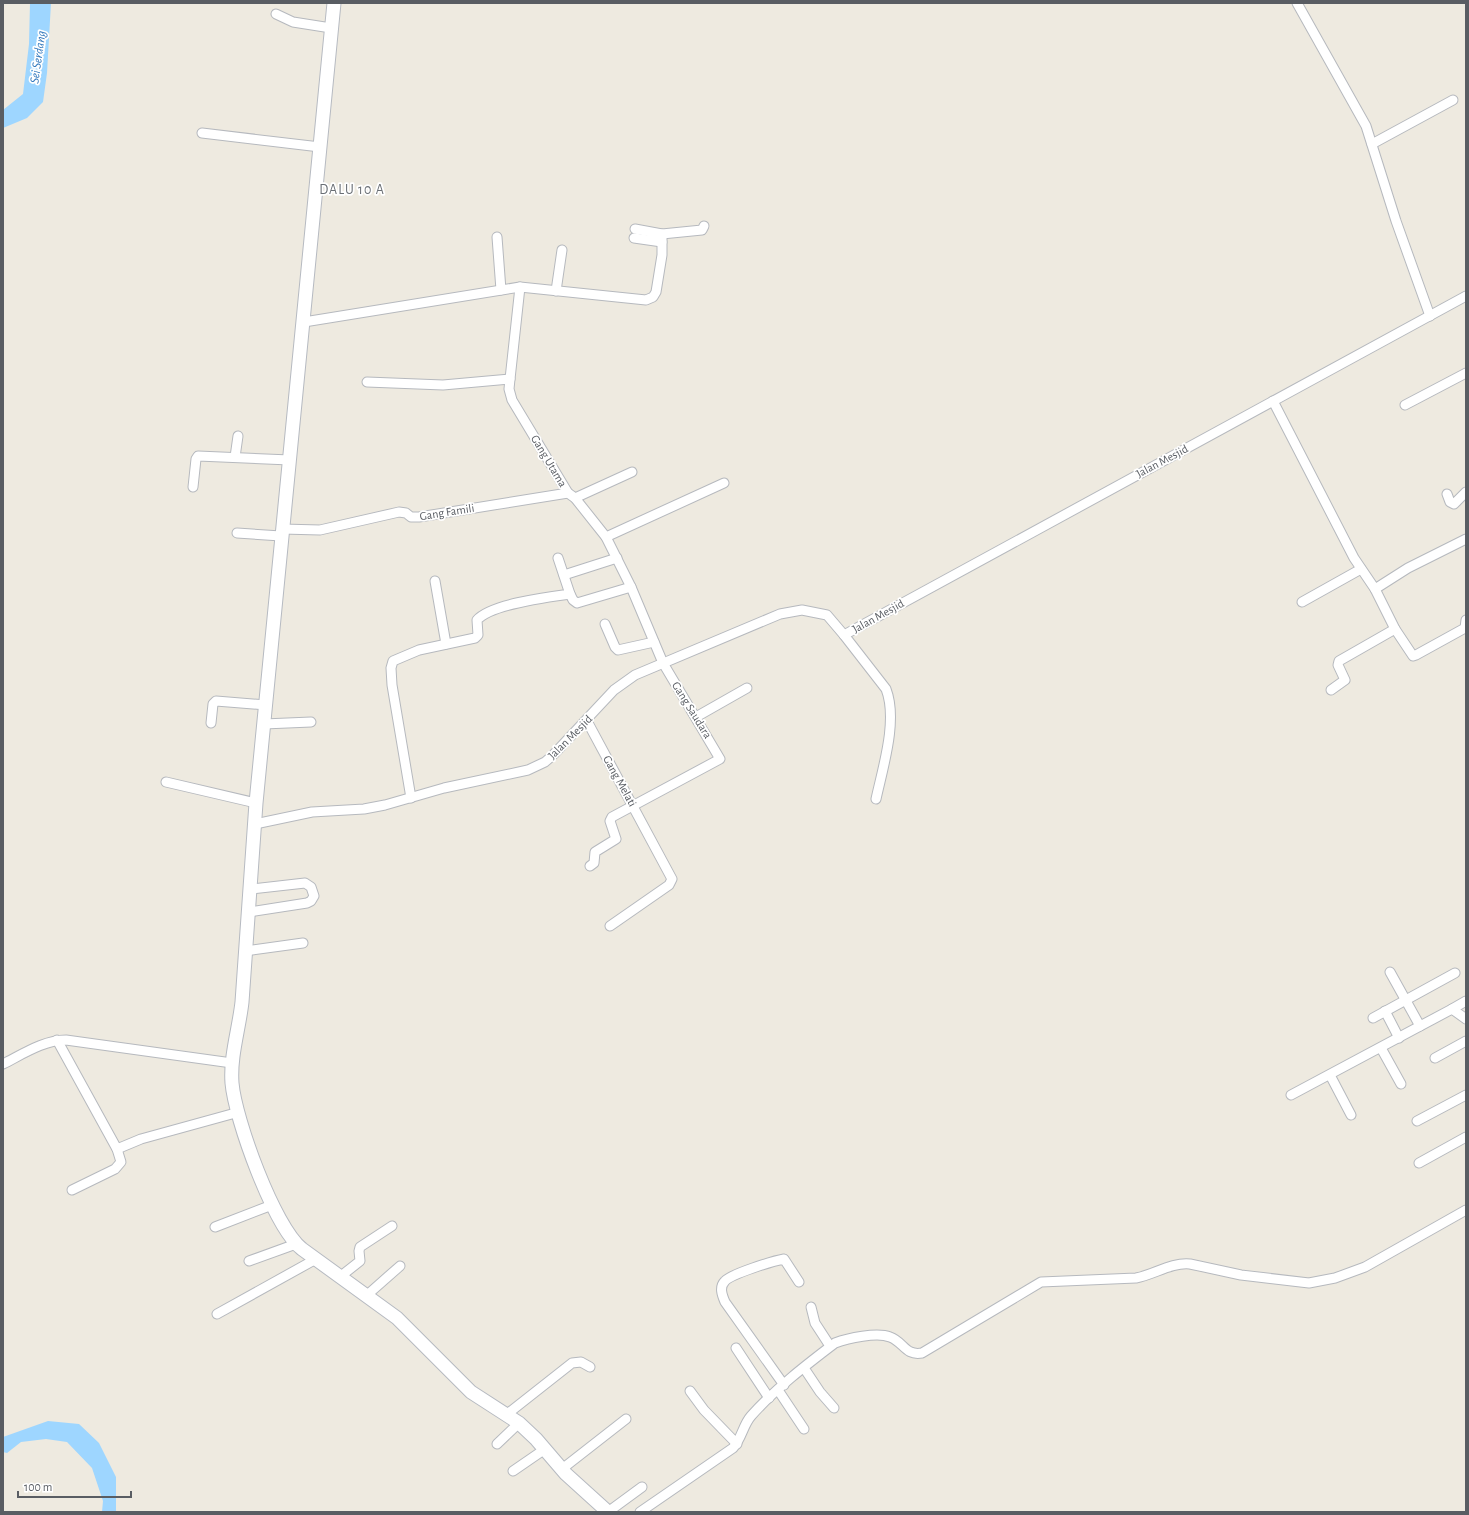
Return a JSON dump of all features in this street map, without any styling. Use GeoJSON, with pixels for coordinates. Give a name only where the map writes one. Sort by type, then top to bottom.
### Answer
{"type":"FeatureCollection","features":[{"type":"Feature","properties":{"kind":"street"},"geometry":{"type":"LineString","coordinates":[[334,3],[254,824],[251,889],[242,1004],[232,1063],[232,1086],[248,1144],[272,1205],[284,1229],[296,1244],[407,1327],[471,1392],[519,1423],[545,1449],[562,1469],[608,1512],[642,1487]]}},
{"type":"Feature","properties":{"kind":"street"},"geometry":{"type":"LineString","coordinates":[[1297,3],[1366,126],[1396,221],[1430,316]]}},
{"type":"Feature","properties":{"kind":"street"},"geometry":{"type":"LineString","coordinates":[[276,14],[293,22],[332,28]]}},
{"type":"Feature","properties":{"kind":"street"},"geometry":{"type":"LineString","coordinates":[[1372,144],[1453,100]]}},
{"type":"Feature","properties":{"kind":"street"},"geometry":{"type":"LineString","coordinates":[[202,133],[320,147]]}},
{"type":"Feature","properties":{"kind":"street"},"geometry":{"type":"LineString","coordinates":[[635,234],[662,238],[702,230],[704,226]]}},
{"type":"Feature","properties":{"kind":"street"},"geometry":{"type":"LineString","coordinates":[[497,237],[501,290]]}},
{"type":"Feature","properties":{"kind":"street"},"geometry":{"type":"LineString","coordinates":[[304,322],[520,287],[643,300],[650,298],[656,292],[662,238]]}},
{"type":"Feature","properties":{"kind":"street"},"geometry":{"type":"LineString","coordinates":[[556,291],[562,250]]}},
{"type":"Feature","properties":{"kind":"street","name":"Gang Utama"},"geometry":{"type":"LineString","coordinates":[[520,287],[509,389],[515,406],[572,496],[606,537],[631,587],[663,663]]}},
{"type":"Feature","properties":{"kind":"street","name":"Jalan Mesjid"},"geometry":{"type":"LineString","coordinates":[[254,824],[312,812],[364,809],[461,784],[517,774],[536,767],[554,754],[622,683],[635,675],[780,614],[812,611],[827,615],[844,635],[1466,296]]}},
{"type":"Feature","properties":{"kind":"street"},"geometry":{"type":"LineString","coordinates":[[1405,405],[1466,373]]}},
{"type":"Feature","properties":{"kind":"street"},"geometry":{"type":"LineString","coordinates":[[367,382],[443,385],[510,379]]}},
{"type":"Feature","properties":{"kind":"street"},"geometry":{"type":"LineString","coordinates":[[1273,401],[1361,569],[1374,589],[1395,629],[1413,656],[1465,628],[1466,620]]}},
{"type":"Feature","properties":{"kind":"street"},"geometry":{"type":"LineString","coordinates":[[235,457],[238,436]]}},
{"type":"Feature","properties":{"kind":"street"},"geometry":{"type":"LineString","coordinates":[[193,487],[197,457],[235,457],[290,460]]}},
{"type":"Feature","properties":{"kind":"street","name":"Gang Famili"},"geometry":{"type":"LineString","coordinates":[[237,533],[282,533],[320,530],[399,512],[406,513],[411,517],[419,517],[572,496],[632,472]]}},
{"type":"Feature","properties":{"kind":"street"},"geometry":{"type":"LineString","coordinates":[[606,537],[724,483]]}},
{"type":"Feature","properties":{"kind":"street"},"geometry":{"type":"LineString","coordinates":[[1447,494],[1450,502],[1454,504],[1466,492]]}},
{"type":"Feature","properties":{"kind":"street"},"geometry":{"type":"LineString","coordinates":[[1374,589],[1408,568],[1466,539]]}},
{"type":"Feature","properties":{"kind":"street"},"geometry":{"type":"LineString","coordinates":[[558,558],[572,600],[577,603],[631,587]]}},
{"type":"Feature","properties":{"kind":"street"},"geometry":{"type":"LineString","coordinates":[[564,575],[617,558]]}},
{"type":"Feature","properties":{"kind":"street"},"geometry":{"type":"LineString","coordinates":[[1302,602],[1361,569]]}},
{"type":"Feature","properties":{"kind":"street"},"geometry":{"type":"LineString","coordinates":[[435,581],[446,644]]}},
{"type":"Feature","properties":{"kind":"street"},"geometry":{"type":"LineString","coordinates":[[411,798],[392,685],[393,661],[407,654],[477,637],[477,620],[486,614],[522,602],[570,594]]}},
{"type":"Feature","properties":{"kind":"street"},"geometry":{"type":"LineString","coordinates":[[605,624],[615,647],[618,650],[654,642]]}},
{"type":"Feature","properties":{"kind":"street"},"geometry":{"type":"LineString","coordinates":[[1331,690],[1345,680],[1337,662],[1395,629]]}},
{"type":"Feature","properties":{"kind":"street"},"geometry":{"type":"LineString","coordinates":[[844,635],[886,689],[890,698],[891,707],[886,754],[876,799]]}},
{"type":"Feature","properties":{"kind":"street","name":"Gang Saudara"},"geometry":{"type":"LineString","coordinates":[[633,805],[720,759],[663,663]]}},
{"type":"Feature","properties":{"kind":"street"},"geometry":{"type":"LineString","coordinates":[[696,717],[747,688]]}},
{"type":"Feature","properties":{"kind":"street"},"geometry":{"type":"LineString","coordinates":[[211,723],[213,704],[216,701],[266,705]]}},
{"type":"Feature","properties":{"kind":"street","name":"Gang Melati"},"geometry":{"type":"LineString","coordinates":[[587,721],[670,874],[671,882],[610,926]]}},
{"type":"Feature","properties":{"kind":"street"},"geometry":{"type":"LineString","coordinates":[[264,724],[311,722]]}},
{"type":"Feature","properties":{"kind":"street"},"geometry":{"type":"LineString","coordinates":[[166,782],[256,803]]}},
{"type":"Feature","properties":{"kind":"street"},"geometry":{"type":"LineString","coordinates":[[590,866],[594,863],[595,852],[616,838],[610,818],[633,805]]}},
{"type":"Feature","properties":{"kind":"street"},"geometry":{"type":"LineString","coordinates":[[249,912],[307,903],[311,901],[314,896],[313,889],[305,883],[251,889]]}},
{"type":"Feature","properties":{"kind":"street"},"geometry":{"type":"LineString","coordinates":[[245,951],[303,943]]}},
{"type":"Feature","properties":{"kind":"street"},"geometry":{"type":"LineString","coordinates":[[1390,972],[1420,1026]]}},
{"type":"Feature","properties":{"kind":"street"},"geometry":{"type":"LineString","coordinates":[[1373,1018],[1455,973]]}},
{"type":"Feature","properties":{"kind":"street"},"geometry":{"type":"LineString","coordinates":[[1291,1095],[1466,1001]]}},
{"type":"Feature","properties":{"kind":"street"},"geometry":{"type":"LineString","coordinates":[[1452,1009],[1466,1019]]}},
{"type":"Feature","properties":{"kind":"street"},"geometry":{"type":"LineString","coordinates":[[1385,1011],[1399,1038]]}},
{"type":"Feature","properties":{"kind":"street"},"geometry":{"type":"LineString","coordinates":[[3,1064],[36,1047],[57,1040],[74,1041],[232,1063]]}},
{"type":"Feature","properties":{"kind":"street"},"geometry":{"type":"LineString","coordinates":[[57,1040],[120,1158],[119,1165],[115,1170],[72,1190]]}},
{"type":"Feature","properties":{"kind":"street"},"geometry":{"type":"LineString","coordinates":[[1435,1058],[1466,1041]]}},
{"type":"Feature","properties":{"kind":"street"},"geometry":{"type":"LineString","coordinates":[[1381,1048],[1401,1084]]}},
{"type":"Feature","properties":{"kind":"street"},"geometry":{"type":"LineString","coordinates":[[1330,1075],[1351,1115]]}},
{"type":"Feature","properties":{"kind":"street"},"geometry":{"type":"LineString","coordinates":[[1417,1121],[1466,1095]]}},
{"type":"Feature","properties":{"kind":"street"},"geometry":{"type":"LineString","coordinates":[[117,1150],[141,1139],[239,1112]]}},
{"type":"Feature","properties":{"kind":"street"},"geometry":{"type":"LineString","coordinates":[[1419,1163],[1466,1137]]}},
{"type":"Feature","properties":{"kind":"street"},"geometry":{"type":"LineString","coordinates":[[215,1228],[272,1205]]}},
{"type":"Feature","properties":{"kind":"street"},"geometry":{"type":"LineString","coordinates":[[640,1512],[737,1444],[750,1417],[769,1398],[830,1346],[843,1340],[881,1335],[891,1338],[910,1353],[922,1353],[1028,1288],[1046,1281],[1136,1278],[1148,1276],[1185,1264],[1241,1275],[1295,1283],[1321,1282],[1350,1274],[1365,1267],[1466,1210]]}},
{"type":"Feature","properties":{"kind":"street"},"geometry":{"type":"LineString","coordinates":[[340,1276],[360,1260],[360,1247],[392,1226]]}},
{"type":"Feature","properties":{"kind":"street"},"geometry":{"type":"LineString","coordinates":[[250,1261],[296,1244]]}},
{"type":"Feature","properties":{"kind":"street"},"geometry":{"type":"LineString","coordinates":[[217,1314],[316,1259]]}},
{"type":"Feature","properties":{"kind":"street"},"geometry":{"type":"LineString","coordinates":[[799,1282],[784,1259],[729,1278],[722,1285],[722,1291],[725,1302],[781,1387],[804,1429]]}},
{"type":"Feature","properties":{"kind":"street"},"geometry":{"type":"LineString","coordinates":[[366,1296],[400,1266]]}},
{"type":"Feature","properties":{"kind":"street"},"geometry":{"type":"LineString","coordinates":[[812,1307],[815,1323],[830,1346]]}},
{"type":"Feature","properties":{"kind":"street"},"geometry":{"type":"LineString","coordinates":[[736,1348],[769,1398]]}},
{"type":"Feature","properties":{"kind":"street"},"geometry":{"type":"LineString","coordinates":[[506,1414],[572,1363],[581,1362],[590,1367]]}},
{"type":"Feature","properties":{"kind":"street"},"geometry":{"type":"LineString","coordinates":[[804,1368],[820,1392],[834,1408]]}},
{"type":"Feature","properties":{"kind":"street"},"geometry":{"type":"LineString","coordinates":[[690,1391],[704,1410],[737,1444]]}},
{"type":"Feature","properties":{"kind":"street"},"geometry":{"type":"LineString","coordinates":[[562,1469],[626,1419]]}},
{"type":"Feature","properties":{"kind":"street"},"geometry":{"type":"LineString","coordinates":[[497,1444],[519,1423]]}},
{"type":"Feature","properties":{"kind":"street"},"geometry":{"type":"LineString","coordinates":[[512,1471],[545,1449]]}},
{"type":"Feature","properties":{"kind":"water","name":"Sei Serdang"},"geometry":{"type":"Polygon","coordinates":[[[30,3],[51,3],[47,73],[43,102],[27,118],[3,128],[3,110],[23,94],[29,44],[30,3]]]}},
{"type":"Feature","properties":{"kind":"water"},"geometry":{"type":"Polygon","coordinates":[[[48,1421],[79,1424],[99,1443],[116,1477],[116,1512],[102,1512],[103,1501],[92,1468],[67,1442],[46,1439],[21,1442],[7,1453],[3,1452],[3,1437],[48,1421]]]}},
{"type":"Feature","properties":{"kind":"district","name":"DALU 10 A"},"geometry":{"type":"Point","coordinates":[352,189]}}]}
